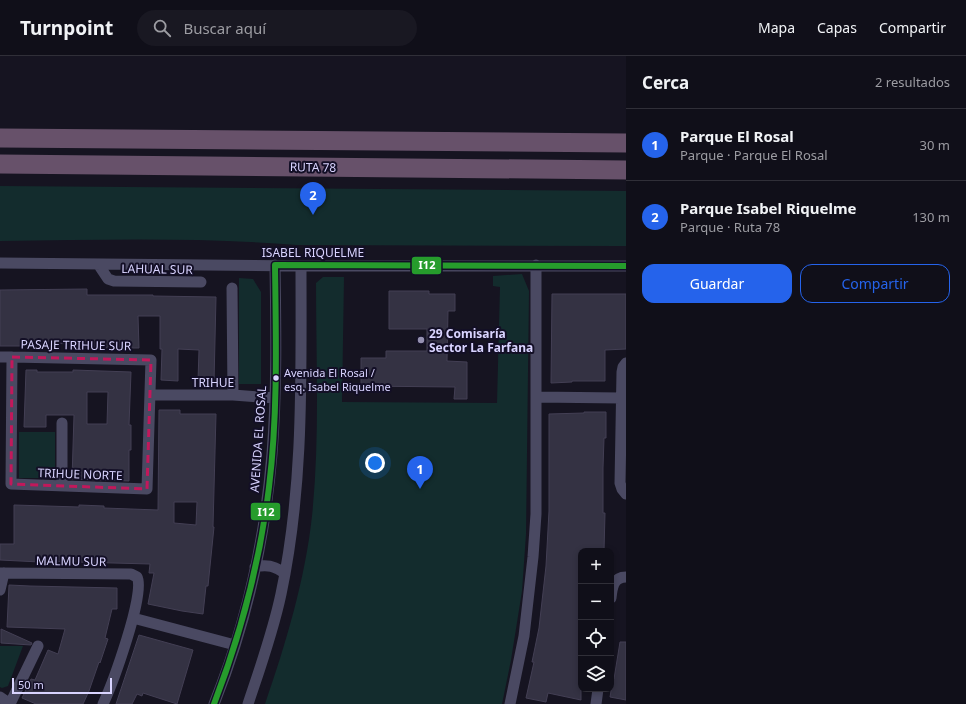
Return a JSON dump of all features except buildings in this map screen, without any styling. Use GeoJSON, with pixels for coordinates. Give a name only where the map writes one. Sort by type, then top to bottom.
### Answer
{"type":"FeatureCollection","features":[{"type":"Feature","properties":{"kind":"highway"},"geometry":{"type":"LineString","coordinates":[[0,138],[626,143]]}},
{"type":"Feature","properties":{"kind":"highway","name":"RUTA 78"},"geometry":{"type":"LineString","coordinates":[[0,164],[626,170]]}},
{"type":"Feature","properties":{"kind":"street","name":"ISABEL RIQUELME"},"geometry":{"type":"LineString","coordinates":[[0,263],[275,266],[626,266]]}},
{"type":"Feature","properties":{"kind":"street","name":"LAHUAL SUR"},"geometry":{"type":"LineString","coordinates":[[98,264],[108,279],[114,281],[201,282]]}},
{"type":"Feature","properties":{"kind":"street"},"geometry":{"type":"LineString","coordinates":[[510,704],[524,636],[532,576],[536,514],[536,265]]}},
{"type":"Feature","properties":{"kind":"street","name":"AVENIDA EL ROSAL"},"geometry":{"type":"LineString","coordinates":[[214,704],[236,645],[255,567],[269,482],[275,398],[275,266]]}},
{"type":"Feature","properties":{"kind":"street"},"geometry":{"type":"LineString","coordinates":[[248,704],[264,657],[281,596],[294,511],[300,441],[301,266]]}},
{"type":"Feature","properties":{"kind":"street"},"geometry":{"type":"LineString","coordinates":[[232,288],[233,395]]}},
{"type":"Feature","properties":{"kind":"street","name":"PASAJE TRIHUE SUR"},"geometry":{"type":"LineString","coordinates":[[0,357],[151,360],[150,395]]}},
{"type":"Feature","properties":{"kind":"street","name":"TRIHUE NORTE"},"geometry":{"type":"LineString","coordinates":[[12,357],[11,484],[147,489],[150,395]]}},
{"type":"Feature","properties":{"kind":"street"},"geometry":{"type":"LineString","coordinates":[[626,364],[623,367],[622,372],[620,483],[626,494]]}},
{"type":"Feature","properties":{"kind":"street","name":"TRIHUE"},"geometry":{"type":"LineString","coordinates":[[150,395],[233,395],[275,398]]}},
{"type":"Feature","properties":{"kind":"street"},"geometry":{"type":"LineString","coordinates":[[536,397],[621,398]]}},
{"type":"Feature","properties":{"kind":"street"},"geometry":{"type":"LineString","coordinates":[[62,423],[62,486]]}},
{"type":"Feature","properties":{"kind":"street"},"geometry":{"type":"LineString","coordinates":[[255,567],[269,565],[285,574]]}},
{"type":"Feature","properties":{"kind":"street"},"geometry":{"type":"LineString","coordinates":[[0,590],[2,573]]}},
{"type":"Feature","properties":{"kind":"street","name":"MALMU SUR"},"geometry":{"type":"LineString","coordinates":[[2,573],[131,574],[137,577],[139,583],[133,618]]}},
{"type":"Feature","properties":{"kind":"street"},"geometry":{"type":"LineString","coordinates":[[614,586],[615,582],[620,578],[626,577]]}},
{"type":"Feature","properties":{"kind":"street"},"geometry":{"type":"LineString","coordinates":[[103,704],[119,666],[133,618],[236,645]]}},
{"type":"Feature","properties":{"kind":"street"},"geometry":{"type":"LineString","coordinates":[[0,697],[10,704],[38,646]]}},
{"type":"Feature","properties":{"kind":"street"},"geometry":{"type":"LineString","coordinates":[[596,704],[598,692]]}},
{"type":"Feature","properties":{"kind":"highlighted area"},"geometry":{"type":"Polygon","coordinates":[[[12,357],[151,360],[147,489],[11,484],[12,357]]]}},
{"type":"Feature","properties":{"kind":"green space"},"geometry":{"type":"Polygon","coordinates":[[[0,186],[626,191],[626,246],[297,245],[260,242],[148,240],[0,241],[0,186]]]}},
{"type":"Feature","properties":{"kind":"green space"},"geometry":{"type":"Polygon","coordinates":[[[522,274],[529,291],[526,534],[522,591],[502,704],[265,704],[300,588],[312,516],[317,429],[316,283],[323,277],[344,277],[342,402],[497,403],[500,287],[493,286],[493,276],[522,274]]]}},
{"type":"Feature","properties":{"kind":"green space"},"geometry":{"type":"Polygon","coordinates":[[[239,278],[253,279],[261,292],[261,384],[239,384],[239,278]]]}},
{"type":"Feature","properties":{"kind":"green space"},"geometry":{"type":"Polygon","coordinates":[[[19,432],[55,432],[55,478],[19,478],[19,432]]]}},
{"type":"Feature","properties":{"kind":"green space"},"geometry":{"type":"Polygon","coordinates":[[[0,646],[23,646],[8,686],[2,688],[0,687],[0,646]]]}},
{"type":"Feature","properties":{"kind":"transit line","name":"I12"},"geometry":{"type":"LineString","coordinates":[[214,704],[233,651],[255,570],[269,487],[275,404],[275,265],[626,266]]}},
{"type":"Feature","properties":{"kind":"place","name":"Parque Isabel Riquelme"},"geometry":{"type":"Point","coordinates":[313,215]}},
{"type":"Feature","properties":{"kind":"place","name":"29 Comisaría Sector La Farfana"},"geometry":{"type":"Point","coordinates":[421,340]}},
{"type":"Feature","properties":{"kind":"place","name":"Avenida El Rosal / esq. Isabel Riquelme"},"geometry":{"type":"Point","coordinates":[276,378]}},
{"type":"Feature","properties":{"kind":"place","name":"Parque El Rosal"},"geometry":{"type":"Point","coordinates":[420,489]}}]}
